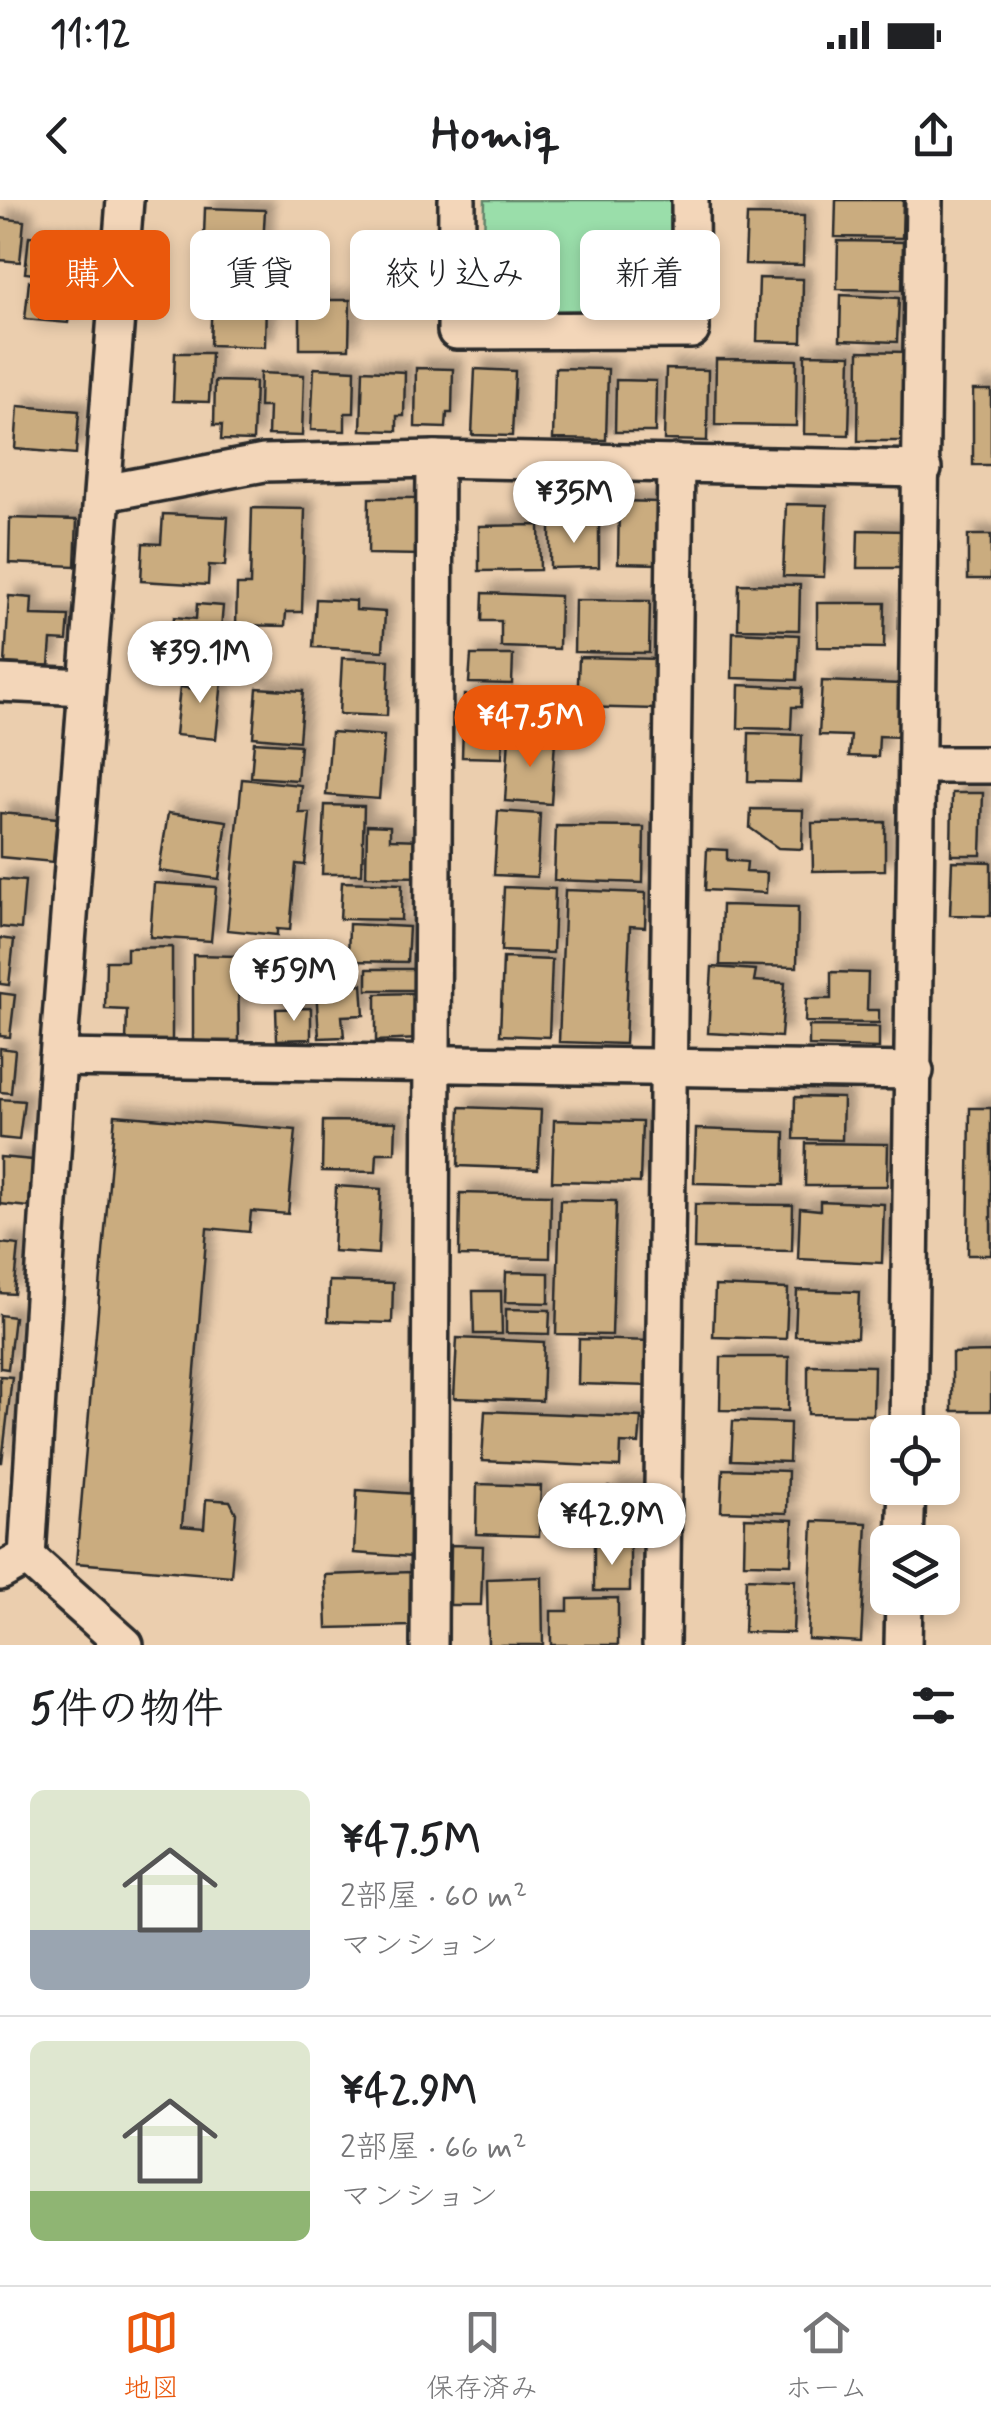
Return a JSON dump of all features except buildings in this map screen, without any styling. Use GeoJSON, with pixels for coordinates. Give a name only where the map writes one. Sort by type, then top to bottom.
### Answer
{"type":"FeatureCollection","features":[{"type":"Feature","properties":{"kind":"street"},"geometry":{"type":"LineString","coordinates":[[14,1564],[125,200]]}},
{"type":"Feature","properties":{"kind":"street"},"geometry":{"type":"LineString","coordinates":[[457,200],[456,331],[691,330],[690,200]]}},
{"type":"Feature","properties":{"kind":"street"},"geometry":{"type":"LineString","coordinates":[[908,1415],[924,200]]}},
{"type":"Feature","properties":{"kind":"street"},"geometry":{"type":"LineString","coordinates":[[104,493],[264,463],[435,458],[922,469]]}},
{"type":"Feature","properties":{"kind":"street"},"geometry":{"type":"LineString","coordinates":[[429,1645],[435,458]]}},
{"type":"Feature","properties":{"kind":"street"},"geometry":{"type":"LineString","coordinates":[[660,1645],[676,463]]}},
{"type":"Feature","properties":{"kind":"street"},"geometry":{"type":"LineString","coordinates":[[0,683],[86,687]]}},
{"type":"Feature","properties":{"kind":"street"},"geometry":{"type":"LineString","coordinates":[[919,764],[991,765]]}},
{"type":"Feature","properties":{"kind":"street"},"geometry":{"type":"LineString","coordinates":[[58,1058],[915,1071]]}},
{"type":"Feature","properties":{"kind":"street"},"geometry":{"type":"LineString","coordinates":[[0,1532],[14,1564],[125,1645]]}},
{"type":"Feature","properties":{"kind":"street"},"geometry":{"type":"LineString","coordinates":[[903,1645],[904,1615]]}},
{"type":"Feature","properties":{"kind":"green space"},"geometry":{"type":"Polygon","coordinates":[[[485,200],[671,200],[671,230],[580,230],[580,310],[560,311],[560,230],[484,230],[485,200]]]}}]}
